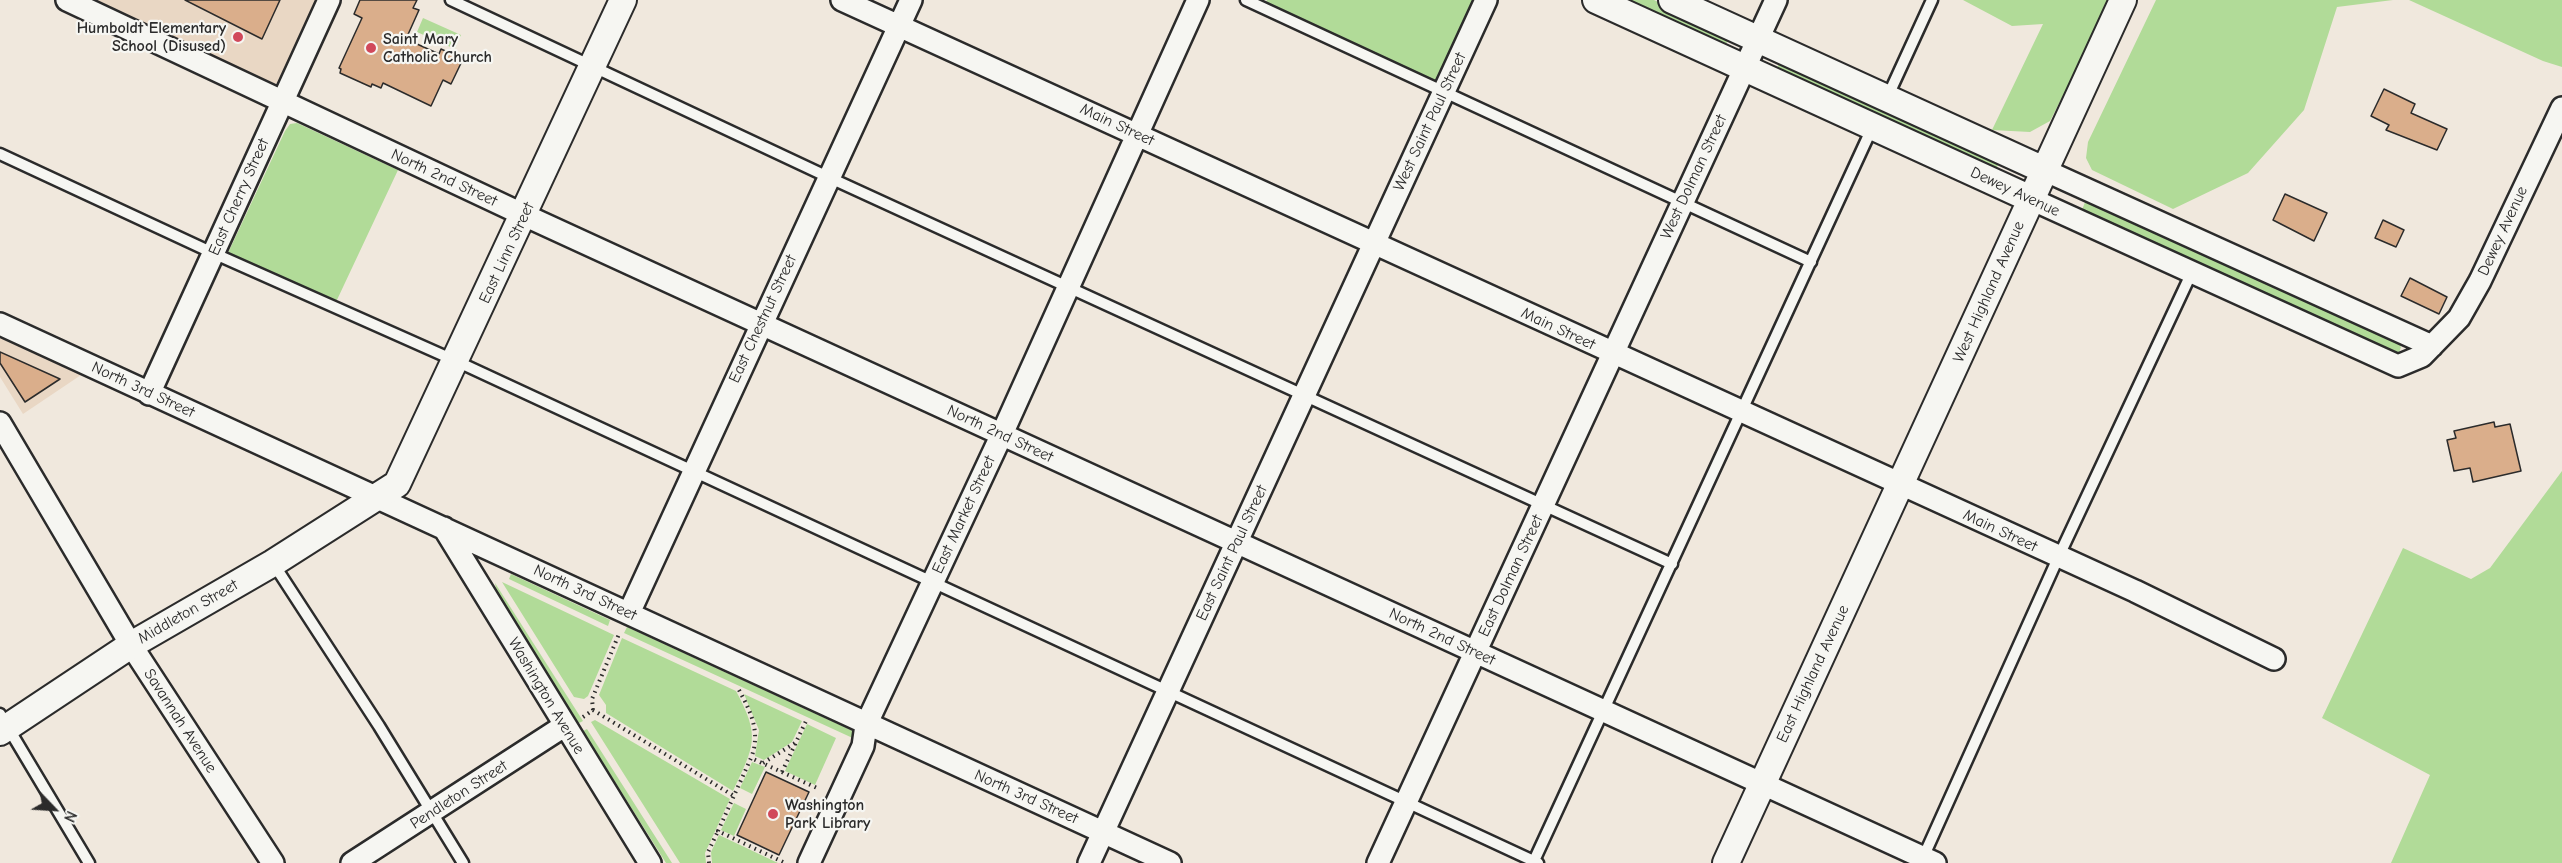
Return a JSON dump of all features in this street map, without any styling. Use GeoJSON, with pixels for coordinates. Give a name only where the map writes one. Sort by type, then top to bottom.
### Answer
{"type":"FeatureCollection","features":[{"type":"Feature","properties":{"kind":"street","name":"North 2nd Street"},"geometry":{"type":"LineString","coordinates":[[67,0],[524,215],[1926,861]]}},
{"type":"Feature","properties":{"kind":"street","name":"East Cherry Street"},"geometry":{"type":"LineString","coordinates":[[149,394],[329,0]]}},
{"type":"Feature","properties":{"kind":"street","name":"East Linn Street"},"geometry":{"type":"LineString","coordinates":[[380,497],[397,484],[622,0]]}},
{"type":"Feature","properties":{"kind":"street","name":"Main Street"},"geometry":{"type":"LineString","coordinates":[[842,0],[2058,558],[2135,591],[2274,659]]}},
{"type":"Feature","properties":{"kind":"street","name":"East Chestnut Street"},"geometry":{"type":"LineString","coordinates":[[628,613],[910,0]]}},
{"type":"Feature","properties":{"kind":"street","name":"East Market Street"},"geometry":{"type":"LineString","coordinates":[[809,863],[863,746],[866,725],[1002,434],[1197,0]]}},
{"type":"Feature","properties":{"kind":"street","name":"West Saint Paul Street"},"geometry":{"type":"LineString","coordinates":[[1375,244],[1486,0]]}},
{"type":"Feature","properties":{"kind":"street","name":"Dewey Avenue"},"geometry":{"type":"LineString","coordinates":[[1596,0],[2398,366],[2422,356],[2459,318],[2480,281],[2562,108]]}},
{"type":"Feature","properties":{"kind":"street","name":"Dewey Avenue"},"geometry":{"type":"LineString","coordinates":[[1672,0],[2432,346]]}},
{"type":"Feature","properties":{"kind":"street","name":"West Dolman Street"},"geometry":{"type":"LineString","coordinates":[[1612,354],[1776,0]]}},
{"type":"Feature","properties":{"kind":"street","name":"West Highland Avenue"},"geometry":{"type":"LineString","coordinates":[[1901,486],[2123,0]]}},
{"type":"Feature","properties":{"kind":"street","name":"East Saint Paul Street"},"geometry":{"type":"LineString","coordinates":[[1089,863],[1375,244]]}},
{"type":"Feature","properties":{"kind":"street","name":"North 3rd Street"},"geometry":{"type":"LineString","coordinates":[[0,324],[149,394],[380,497],[866,725],[1170,863]]}},
{"type":"Feature","properties":{"kind":"street","name":"East Dolman Street"},"geometry":{"type":"LineString","coordinates":[[1378,863],[1612,354]]}},
{"type":"Feature","properties":{"kind":"street","name":"Savannah Avenue"},"geometry":{"type":"LineString","coordinates":[[0,423],[131,645],[273,863]]}},
{"type":"Feature","properties":{"kind":"street","name":"East Highland Avenue"},"geometry":{"type":"LineString","coordinates":[[1726,863],[1901,486]]}},
{"type":"Feature","properties":{"kind":"street","name":"Middleton Street"},"geometry":{"type":"LineString","coordinates":[[3,724],[380,497]]}},
{"type":"Feature","properties":{"kind":"street","name":"Washington Avenue"},"geometry":{"type":"LineString","coordinates":[[444,528],[573,722],[650,863]]}},
{"type":"Feature","properties":{"kind":"street","name":"Pendleton Street"},"geometry":{"type":"LineString","coordinates":[[352,863],[573,722]]}},
{"type":"Feature","properties":{"kind":"lane"},"geometry":{"type":"LineString","coordinates":[[452,0],[828,177],[1672,564]]}},
{"type":"Feature","properties":{"kind":"lane"},"geometry":{"type":"LineString","coordinates":[[1246,0],[1811,262]]}},
{"type":"Feature","properties":{"kind":"lane"},"geometry":{"type":"LineString","coordinates":[[1887,98],[1932,0]]}},
{"type":"Feature","properties":{"kind":"lane"},"geometry":{"type":"LineString","coordinates":[[0,154],[213,253],[456,361],[932,584],[1407,800],[1535,862],[1602,711],[1873,126]]}},
{"type":"Feature","properties":{"kind":"lane"},"geometry":{"type":"LineString","coordinates":[[1926,861],[2058,558],[2192,272]]}},
{"type":"Feature","properties":{"kind":"lane"},"geometry":{"type":"LineString","coordinates":[[273,563],[463,863]]}},
{"type":"Feature","properties":{"kind":"lane"},"geometry":{"type":"LineString","coordinates":[[3,724],[89,863]]}},
{"type":"Feature","properties":{"kind":"path"},"geometry":{"type":"LineString","coordinates":[[593,710],[592,699],[619,634]]}},
{"type":"Feature","properties":{"kind":"path"},"geometry":{"type":"LineString","coordinates":[[709,863],[708,852],[756,744],[754,722],[739,690]]}},
{"type":"Feature","properties":{"kind":"path"},"geometry":{"type":"LineString","coordinates":[[573,722],[593,710]]}},
{"type":"Feature","properties":{"kind":"path"},"geometry":{"type":"LineString","coordinates":[[593,710],[734,796]]}},
{"type":"Feature","properties":{"kind":"path"},"geometry":{"type":"LineString","coordinates":[[782,772],[806,721]]}},
{"type":"Feature","properties":{"kind":"path"},"geometry":{"type":"LineString","coordinates":[[763,764],[795,743]]}},
{"type":"Feature","properties":{"kind":"path"},"geometry":{"type":"LineString","coordinates":[[751,758],[817,788]]}},
{"type":"Feature","properties":{"kind":"path"},"geometry":{"type":"LineString","coordinates":[[718,831],[783,862]]}},
{"type":"Feature","properties":{"kind":"shaded area","name":"Humboldt Elementary School (Disused)"},"geometry":{"type":"Polygon","coordinates":[[[95,0],[320,0],[281,82],[274,84],[95,0]]]}},
{"type":"Feature","properties":{"kind":"shaded area"},"geometry":{"type":"Polygon","coordinates":[[[0,338],[81,375],[23,414],[0,377],[0,338]]]}},
{"type":"Feature","properties":{"kind":"green space"},"geometry":{"type":"Polygon","coordinates":[[[1267,0],[1476,0],[1437,84],[1266,2],[1267,0]]]}},
{"type":"Feature","properties":{"kind":"green space"},"geometry":{"type":"Polygon","coordinates":[[[1621,0],[1654,0],[1724,32],[1729,38],[1726,44],[1718,44],[1621,0]]]}},
{"type":"Feature","properties":{"kind":"green space"},"geometry":{"type":"Polygon","coordinates":[[[1963,0],[2112,0],[2050,121],[2030,132],[1992,130],[2043,24],[2012,26],[1963,0]]]}},
{"type":"Feature","properties":{"kind":"green space"},"geometry":{"type":"Polygon","coordinates":[[[2156,0],[2393,0],[2337,7],[2304,110],[2248,173],[2173,209],[2092,170],[2086,158],[2088,142],[2156,0]]]}},
{"type":"Feature","properties":{"kind":"green space"},"geometry":{"type":"Polygon","coordinates":[[[2409,0],[2562,0],[2562,67],[2543,61],[2409,0]]]}},
{"type":"Feature","properties":{"kind":"green space"},"geometry":{"type":"Polygon","coordinates":[[[423,18],[461,35],[455,49],[417,32],[423,18]]]}},
{"type":"Feature","properties":{"kind":"green space"},"geometry":{"type":"Polygon","coordinates":[[[1780,61],[2000,161],[1997,167],[1989,169],[1781,73],[1777,68],[1780,61]]]}},
{"type":"Feature","properties":{"kind":"green space"},"geometry":{"type":"Polygon","coordinates":[[[297,123],[398,170],[336,302],[228,253],[285,131],[290,124],[297,123]]]}},
{"type":"Feature","properties":{"kind":"green space"},"geometry":{"type":"Polygon","coordinates":[[[2087,197],[2397,340],[2401,347],[2399,353],[2392,354],[2082,210],[2087,197]]]}},
{"type":"Feature","properties":{"kind":"green space"},"geometry":{"type":"Polygon","coordinates":[[[2562,471],[2562,863],[2391,863],[2430,775],[2322,718],[2403,548],[2471,579],[2490,568],[2562,471]]]}},
{"type":"Feature","properties":{"kind":"green space"},"geometry":{"type":"Polygon","coordinates":[[[511,574],[610,620],[608,626],[509,579],[511,574]]]}},
{"type":"Feature","properties":{"kind":"green space"},"geometry":{"type":"Polygon","coordinates":[[[502,582],[614,635],[588,696],[584,699],[574,697],[502,582]]]}},
{"type":"Feature","properties":{"kind":"green space"},"geometry":{"type":"Polygon","coordinates":[[[495,583],[583,721],[577,724],[497,593],[495,583]]]}},
{"type":"Feature","properties":{"kind":"green space"},"geometry":{"type":"Polygon","coordinates":[[[627,627],[853,731],[857,740],[624,633],[627,627]]]}},
{"type":"Feature","properties":{"kind":"green space"},"geometry":{"type":"Polygon","coordinates":[[[622,638],[736,691],[749,720],[752,741],[746,763],[733,791],[606,713],[606,705],[599,695],[622,638]]]}},
{"type":"Feature","properties":{"kind":"green space"},"geometry":{"type":"Polygon","coordinates":[[[744,694],[802,721],[792,742],[764,760],[755,756],[759,730],[744,694]]]}},
{"type":"Feature","properties":{"kind":"green space"},"geometry":{"type":"Polygon","coordinates":[[[595,720],[730,799],[705,853],[706,863],[680,863],[591,722],[595,720]]]}},
{"type":"Feature","properties":{"kind":"green space"},"geometry":{"type":"Polygon","coordinates":[[[807,724],[836,738],[815,785],[785,771],[807,724]]]}},
{"type":"Feature","properties":{"kind":"green space"},"geometry":{"type":"Polygon","coordinates":[[[587,729],[672,863],[666,863],[583,731],[587,729]]]}},
{"type":"Feature","properties":{"kind":"green space"},"geometry":{"type":"Polygon","coordinates":[[[752,762],[765,767],[752,794],[740,788],[752,762]]]}},
{"type":"Feature","properties":{"kind":"green space"},"geometry":{"type":"Polygon","coordinates":[[[734,803],[746,809],[734,836],[721,830],[734,803]]]}},
{"type":"Feature","properties":{"kind":"green space"},"geometry":{"type":"Polygon","coordinates":[[[719,835],[778,863],[712,863],[711,852],[719,835]]]}},
{"type":"Feature","properties":{"kind":"building","name":"Humboldt Elementary School (Disused)"},"geometry":{"type":"Polygon","coordinates":[[[185,0],[280,0],[262,39],[185,0]]]}},
{"type":"Feature","properties":{"kind":"building"},"geometry":{"type":"Polygon","coordinates":[[[360,0],[417,0],[413,8],[419,10],[406,39],[439,54],[441,49],[463,59],[451,84],[443,80],[431,106],[383,83],[381,88],[372,84],[371,87],[340,73],[339,68],[362,18],[354,14],[360,0]]]}},
{"type":"Feature","properties":{"kind":"building"},"geometry":{"type":"Polygon","coordinates":[[[2384,89],[2415,104],[2411,113],[2447,129],[2437,150],[2386,130],[2389,125],[2371,116],[2384,89]]]}},
{"type":"Feature","properties":{"kind":"building"},"geometry":{"type":"Polygon","coordinates":[[[2285,194],[2327,213],[2314,241],[2273,220],[2285,194]]]}},
{"type":"Feature","properties":{"kind":"building"},"geometry":{"type":"Polygon","coordinates":[[[2383,220],[2404,230],[2396,247],[2375,238],[2383,220]]]}},
{"type":"Feature","properties":{"kind":"building"},"geometry":{"type":"Polygon","coordinates":[[[2410,278],[2447,297],[2439,314],[2401,296],[2410,278]]]}},
{"type":"Feature","properties":{"kind":"building"},"geometry":{"type":"Polygon","coordinates":[[[0,352],[60,379],[25,402],[0,363],[0,352]]]}},
{"type":"Feature","properties":{"kind":"building"},"geometry":{"type":"Polygon","coordinates":[[[2494,422],[2495,427],[2510,424],[2521,471],[2473,482],[2470,468],[2454,471],[2447,440],[2456,438],[2454,431],[2494,422]]]}},
{"type":"Feature","properties":{"kind":"building","name":"Washington Park Library"},"geometry":{"type":"Polygon","coordinates":[[[766,772],[809,792],[779,855],[737,835],[766,772]]]}},
{"type":"Feature","properties":{"kind":"place","name":"Humboldt Elementary School (Disused)"},"geometry":{"type":"Point","coordinates":[238,37]}},
{"type":"Feature","properties":{"kind":"place","name":"Saint Mary Catholic Church"},"geometry":{"type":"Point","coordinates":[371,48]}},
{"type":"Feature","properties":{"kind":"place","name":"Washington Park Library"},"geometry":{"type":"Point","coordinates":[773,814]}}]}
